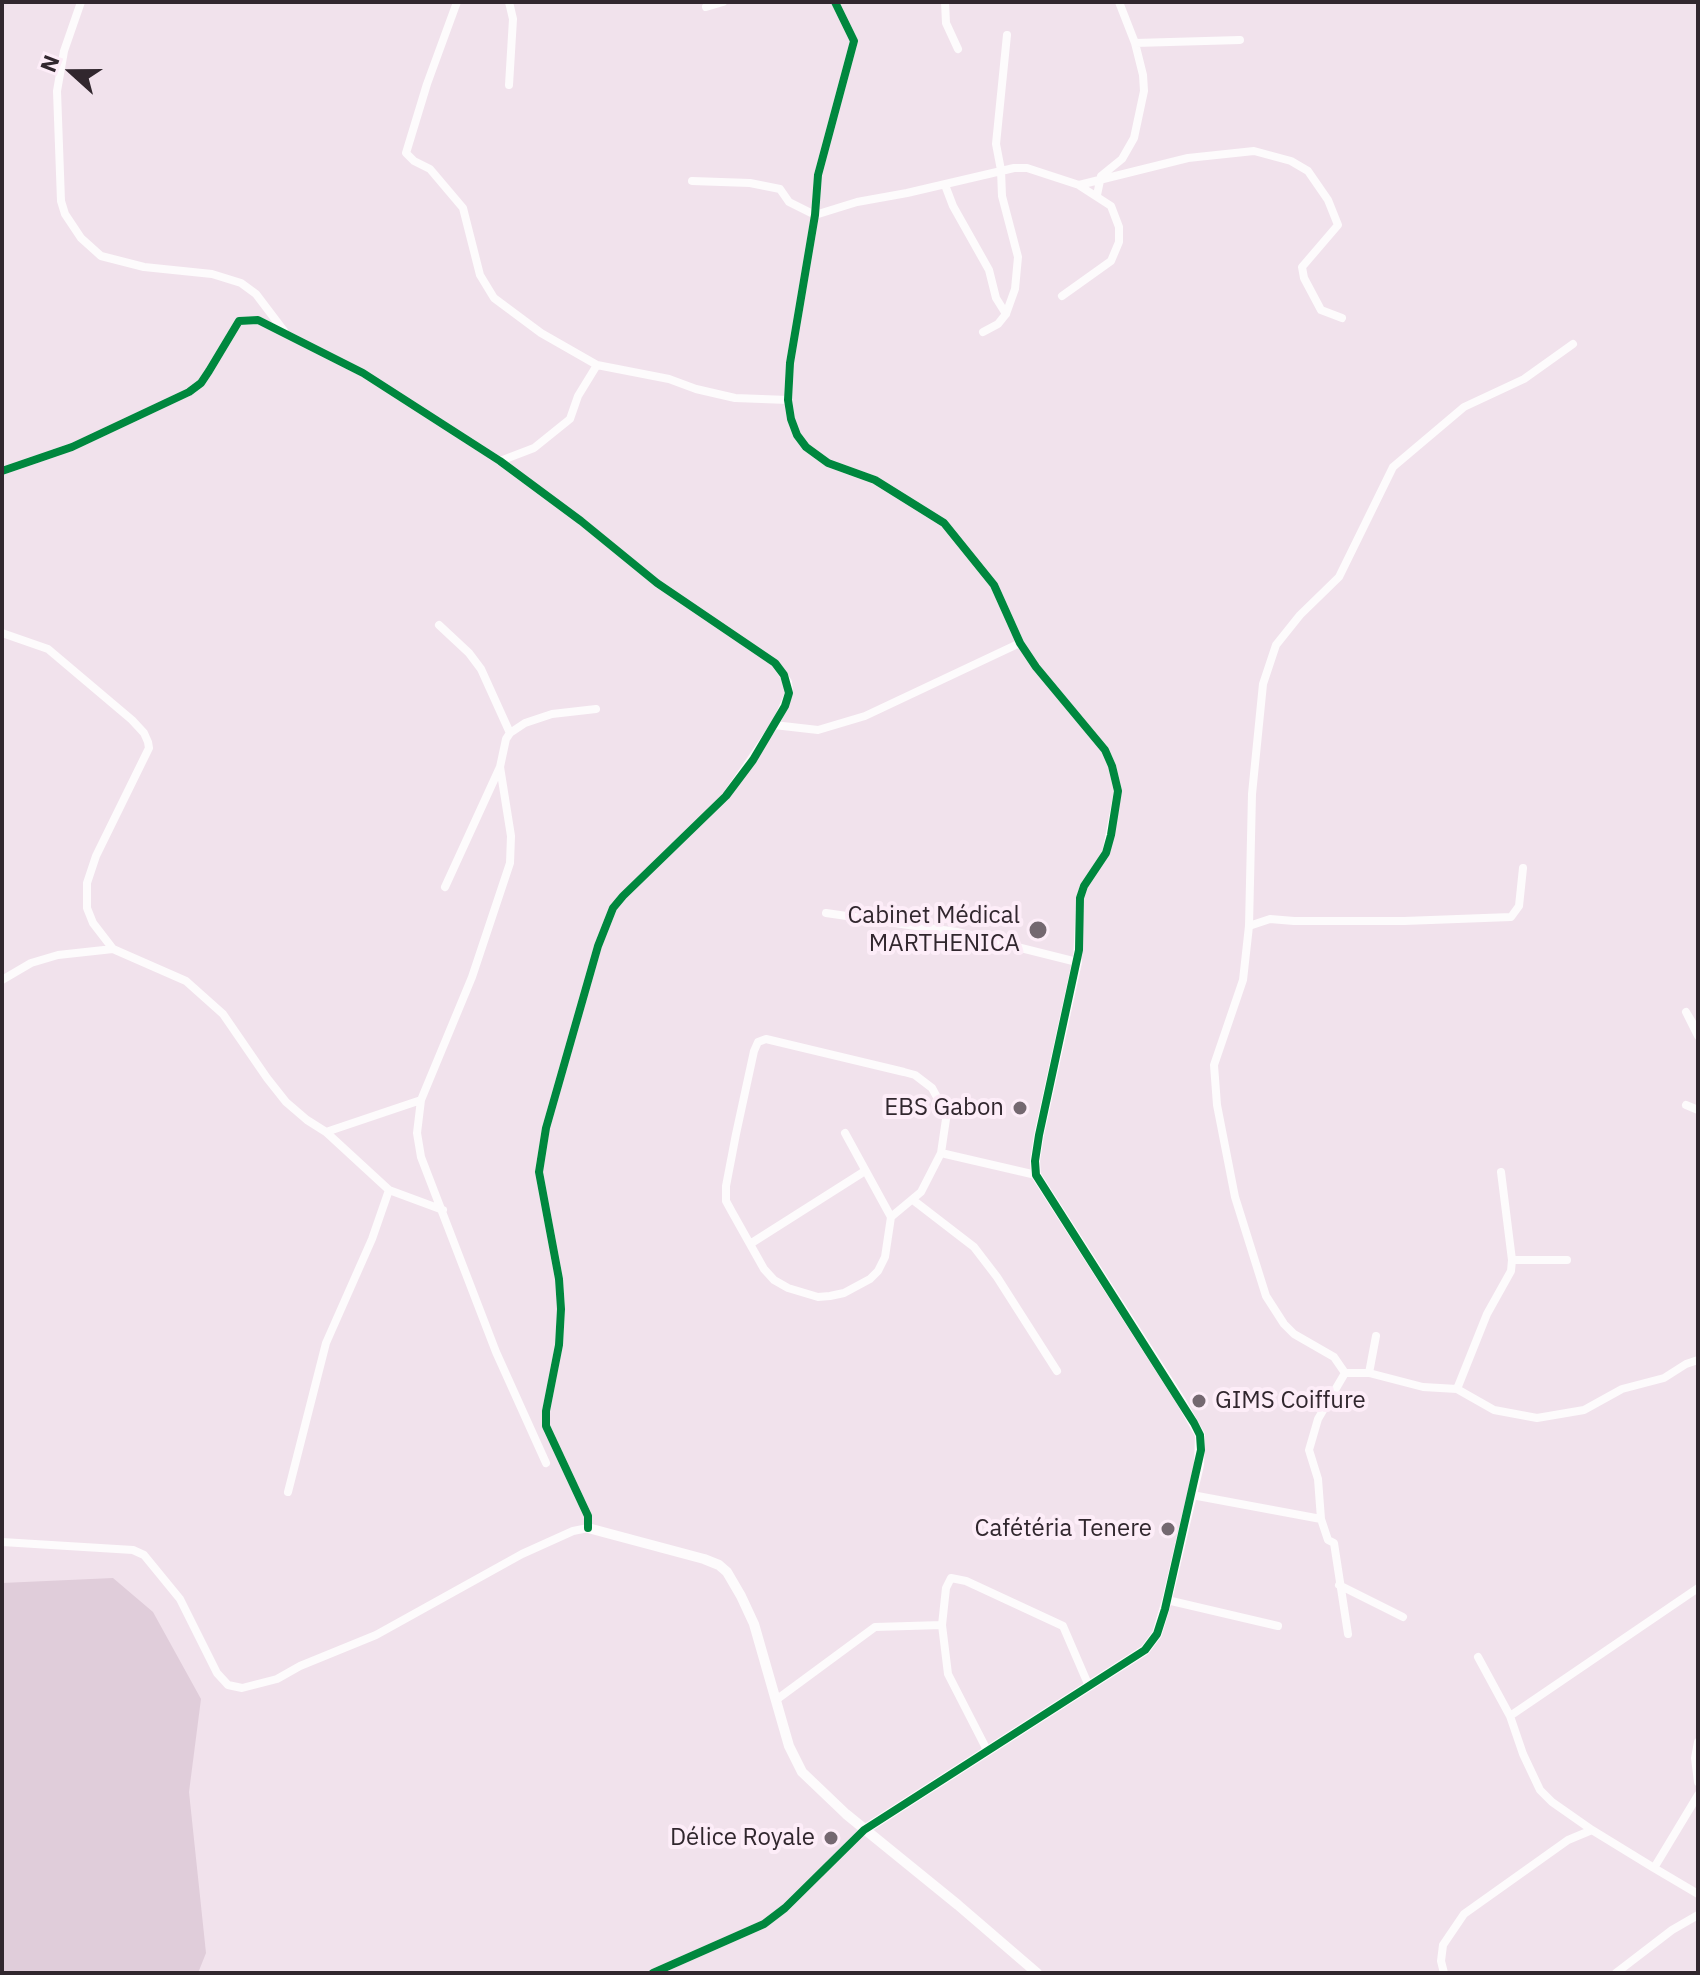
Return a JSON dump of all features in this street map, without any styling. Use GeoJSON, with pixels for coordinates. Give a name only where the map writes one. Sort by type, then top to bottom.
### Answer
{"type":"FeatureCollection","features":[{"type":"Feature","properties":{"kind":"street"},"geometry":{"type":"LineString","coordinates":[[81,2],[64,51],[57,91],[61,201],[65,214],[81,238],[101,256],[144,267],[212,274],[241,283],[256,294],[284,332]]}},
{"type":"Feature","properties":{"kind":"street"},"geometry":{"type":"LineString","coordinates":[[457,2],[406,153],[430,169],[463,208],[480,275],[494,298],[541,333],[597,365],[669,379],[735,398],[788,400]]}},
{"type":"Feature","properties":{"kind":"street"},"geometry":{"type":"LineString","coordinates":[[509,2],[513,19],[509,85]]}},
{"type":"Feature","properties":{"kind":"street"},"geometry":{"type":"LineString","coordinates":[[706,7],[723,2]]}},
{"type":"Feature","properties":{"kind":"street"},"geometry":{"type":"LineString","coordinates":[[653,1973],[752,1930],[776,1916],[864,1830],[1145,1650],[1157,1634],[1167,1600],[1201,1450],[1200,1435],[1194,1423],[1036,1175],[1039,1135],[1077,962],[1080,898],[1084,886],[1106,853],[1111,835],[1118,791],[1112,766],[1105,750],[1036,667],[1020,643],[994,585],[944,523],[875,480],[828,463],[806,447],[791,419],[788,400],[790,363],[815,215],[818,175],[854,41],[835,2]]}},
{"type":"Feature","properties":{"kind":"street"},"geometry":{"type":"LineString","coordinates":[[945,2],[946,23],[958,49]]}},
{"type":"Feature","properties":{"kind":"street"},"geometry":{"type":"LineString","coordinates":[[1097,195],[1101,176],[1122,159],[1134,138],[1144,91],[1135,43],[1119,2]]}},
{"type":"Feature","properties":{"kind":"street"},"geometry":{"type":"LineString","coordinates":[[983,332],[998,324],[1006,314],[1015,289],[1018,257],[1002,196],[996,144],[1007,35]]}},
{"type":"Feature","properties":{"kind":"street"},"geometry":{"type":"LineString","coordinates":[[1135,43],[1240,40]]}},
{"type":"Feature","properties":{"kind":"street"},"geometry":{"type":"LineString","coordinates":[[1079,185],[1188,158],[1254,151],[1291,161],[1308,171],[1324,191],[1338,225],[1302,267],[1304,278],[1321,310],[1342,318]]}},
{"type":"Feature","properties":{"kind":"street"},"geometry":{"type":"LineString","coordinates":[[692,181],[750,183],[780,189],[789,202],[815,215],[857,202],[945,185],[1001,170],[1027,168],[1079,185],[1097,195],[1111,206],[1117,220],[1116,252],[1111,261],[1062,296]]}},
{"type":"Feature","properties":{"kind":"street"},"geometry":{"type":"LineString","coordinates":[[945,185],[953,206],[989,270],[996,298],[1006,314]]}},
{"type":"Feature","properties":{"kind":"street"},"geometry":{"type":"LineString","coordinates":[[2,471],[72,447],[189,392],[201,383],[239,321],[258,320],[363,373],[500,461],[657,583],[775,663],[788,682],[789,693],[774,725],[726,796],[613,908],[598,946],[543,1138],[541,1184],[559,1279],[561,1309],[559,1345],[546,1426],[588,1516],[588,1528]]}},
{"type":"Feature","properties":{"kind":"street"},"geometry":{"type":"LineString","coordinates":[[1345,1373],[1334,1357],[1294,1334],[1266,1296],[1227,1164],[1217,1105],[1214,1065],[1239,996],[1249,926],[1255,753],[1263,684],[1276,645],[1300,615],[1339,577],[1393,467],[1464,407],[1524,379],[1573,344]]}},
{"type":"Feature","properties":{"kind":"street"},"geometry":{"type":"LineString","coordinates":[[500,461],[534,448],[570,419],[583,386],[597,365]]}},
{"type":"Feature","properties":{"kind":"street"},"geometry":{"type":"LineString","coordinates":[[439,625],[481,669],[510,733]]}},
{"type":"Feature","properties":{"kind":"street"},"geometry":{"type":"LineString","coordinates":[[2,633],[48,649],[132,720],[148,742],[149,748],[96,856],[87,883],[87,908],[93,923],[113,949],[176,976],[199,991],[223,1014],[286,1102],[326,1132],[389,1190],[443,1210]]}},
{"type":"Feature","properties":{"kind":"street"},"geometry":{"type":"LineString","coordinates":[[774,725],[818,730],[865,716],[1020,643]]}},
{"type":"Feature","properties":{"kind":"street"},"geometry":{"type":"LineString","coordinates":[[546,1463],[496,1352],[418,1147],[421,1100],[472,977],[510,863],[511,836],[500,767],[502,751],[510,733],[525,723],[552,714],[596,709]]}},
{"type":"Feature","properties":{"kind":"street"},"geometry":{"type":"LineString","coordinates":[[445,887],[500,767]]}},
{"type":"Feature","properties":{"kind":"street"},"geometry":{"type":"LineString","coordinates":[[1249,926],[1270,919],[1404,921],[1511,917],[1519,906],[1523,868]]}},
{"type":"Feature","properties":{"kind":"street"},"geometry":{"type":"LineString","coordinates":[[826,913],[957,932],[1077,962]]}},
{"type":"Feature","properties":{"kind":"street"},"geometry":{"type":"LineString","coordinates":[[2,980],[31,963],[58,955],[113,949]]}},
{"type":"Feature","properties":{"kind":"street"},"geometry":{"type":"LineString","coordinates":[[845,1133],[891,1217],[885,1257],[878,1271],[856,1288],[830,1296],[804,1294],[774,1280],[726,1201],[726,1186],[754,1051],[762,1040],[783,1042],[904,1072],[925,1082],[938,1098],[946,1119],[941,1153],[932,1173],[913,1200],[891,1217]]}},
{"type":"Feature","properties":{"kind":"street"},"geometry":{"type":"LineString","coordinates":[[326,1132],[421,1100]]}},
{"type":"Feature","properties":{"kind":"street"},"geometry":{"type":"LineString","coordinates":[[1686,1105],[1698,1110]]}},
{"type":"Feature","properties":{"kind":"street"},"geometry":{"type":"LineString","coordinates":[[941,1153],[1036,1175]]}},
{"type":"Feature","properties":{"kind":"street"},"geometry":{"type":"LineString","coordinates":[[750,1244],[865,1171]]}},
{"type":"Feature","properties":{"kind":"street"},"geometry":{"type":"LineString","coordinates":[[1457,1389],[1487,1314],[1507,1281],[1512,1260],[1501,1172]]}},
{"type":"Feature","properties":{"kind":"street"},"geometry":{"type":"LineString","coordinates":[[288,1492],[326,1343],[372,1239],[389,1190]]}},
{"type":"Feature","properties":{"kind":"street"},"geometry":{"type":"LineString","coordinates":[[913,1200],[974,1247],[997,1277],[1057,1371]]}},
{"type":"Feature","properties":{"kind":"street"},"geometry":{"type":"LineString","coordinates":[[1512,1260],[1567,1260]]}},
{"type":"Feature","properties":{"kind":"street"},"geometry":{"type":"LineString","coordinates":[[1369,1373],[1376,1336]]}},
{"type":"Feature","properties":{"kind":"street"},"geometry":{"type":"LineString","coordinates":[[1345,1373],[1369,1373],[1408,1385],[1457,1389],[1494,1410],[1553,1418],[1584,1410],[1622,1389],[1664,1378],[1698,1360]]}},
{"type":"Feature","properties":{"kind":"street"},"geometry":{"type":"LineString","coordinates":[[1345,1373],[1318,1419],[1309,1450],[1318,1479],[1321,1519],[1329,1541],[1334,1543],[1348,1634]]}},
{"type":"Feature","properties":{"kind":"street"},"geometry":{"type":"LineString","coordinates":[[1192,1495],[1321,1519]]}},
{"type":"Feature","properties":{"kind":"street"},"geometry":{"type":"LineString","coordinates":[[2,1542],[133,1550],[144,1555],[180,1599],[217,1673],[228,1685],[242,1688],[277,1679],[300,1666],[376,1635],[522,1554],[573,1531],[588,1528],[719,1565],[727,1572],[754,1624],[789,1746],[802,1772],[864,1830],[1037,1973]]}},
{"type":"Feature","properties":{"kind":"street"},"geometry":{"type":"LineString","coordinates":[[987,1750],[948,1674],[942,1625],[948,1581],[955,1577],[966,1581],[1063,1626],[1088,1684]]}},
{"type":"Feature","properties":{"kind":"street"},"geometry":{"type":"LineString","coordinates":[[1339,1585],[1403,1617]]}},
{"type":"Feature","properties":{"kind":"street"},"geometry":{"type":"LineString","coordinates":[[1510,1716],[1698,1588]]}},
{"type":"Feature","properties":{"kind":"street"},"geometry":{"type":"LineString","coordinates":[[1167,1600],[1278,1626]]}},
{"type":"Feature","properties":{"kind":"street"},"geometry":{"type":"LineString","coordinates":[[776,1700],[875,1627],[942,1625]]}},
{"type":"Feature","properties":{"kind":"street"},"geometry":{"type":"LineString","coordinates":[[1478,1657],[1510,1716],[1540,1790],[1592,1830],[1698,1894]]}},
{"type":"Feature","properties":{"kind":"street"},"geometry":{"type":"LineString","coordinates":[[1698,1742],[1695,1758],[1698,1782]]}},
{"type":"Feature","properties":{"kind":"street"},"geometry":{"type":"LineString","coordinates":[[1654,1868],[1698,1795]]}},
{"type":"Feature","properties":{"kind":"street"},"geometry":{"type":"LineString","coordinates":[[1444,1973],[1441,1961],[1443,1945],[1464,1914],[1568,1840],[1592,1830]]}},
{"type":"Feature","properties":{"kind":"street"},"geometry":{"type":"LineString","coordinates":[[1616,1973],[1672,1930],[1698,1915]]}},
{"type":"Feature","properties":{"kind":"shaded area"},"geometry":{"type":"Polygon","coordinates":[[[113,1578],[153,1612],[201,1699],[189,1792],[206,1953],[198,1973],[2,1973],[2,1583],[113,1578]]]}},
{"type":"Feature","properties":{"kind":"cycle path"},"geometry":{"type":"LineString","coordinates":[[653,1973],[764,1924],[785,1908],[864,1830],[1145,1650],[1157,1634],[1165,1609],[1201,1450],[1200,1435],[1194,1423],[1036,1175],[1039,1135],[1079,950],[1080,898],[1084,886],[1106,853],[1111,835],[1118,791],[1112,766],[1105,750],[1036,667],[1020,643],[994,585],[944,523],[875,480],[828,463],[806,447],[791,419],[788,400],[790,363],[815,215],[818,175],[854,41],[835,2]]}},
{"type":"Feature","properties":{"kind":"cycle path"},"geometry":{"type":"LineString","coordinates":[[2,471],[72,447],[189,392],[201,383],[239,321],[258,320],[363,373],[500,461],[657,583],[775,663],[784,675],[789,693],[785,706],[753,760],[726,796],[613,908],[598,946],[546,1128],[539,1172],[559,1279],[561,1309],[559,1345],[546,1426],[588,1516],[588,1528]]}},
{"type":"Feature","properties":{"kind":"place","name":"Cabinet Médical MARTHENICA"},"geometry":{"type":"Point","coordinates":[1038,930]}},
{"type":"Feature","properties":{"kind":"place","name":"EBS Gabon"},"geometry":{"type":"Point","coordinates":[1020,1108]}},
{"type":"Feature","properties":{"kind":"place","name":"GIMS Coiffure"},"geometry":{"type":"Point","coordinates":[1199,1401]}},
{"type":"Feature","properties":{"kind":"place","name":"Cafétéria Tenere"},"geometry":{"type":"Point","coordinates":[1168,1529]}},
{"type":"Feature","properties":{"kind":"place","name":"Délice Royale"},"geometry":{"type":"Point","coordinates":[831,1838]}}]}
